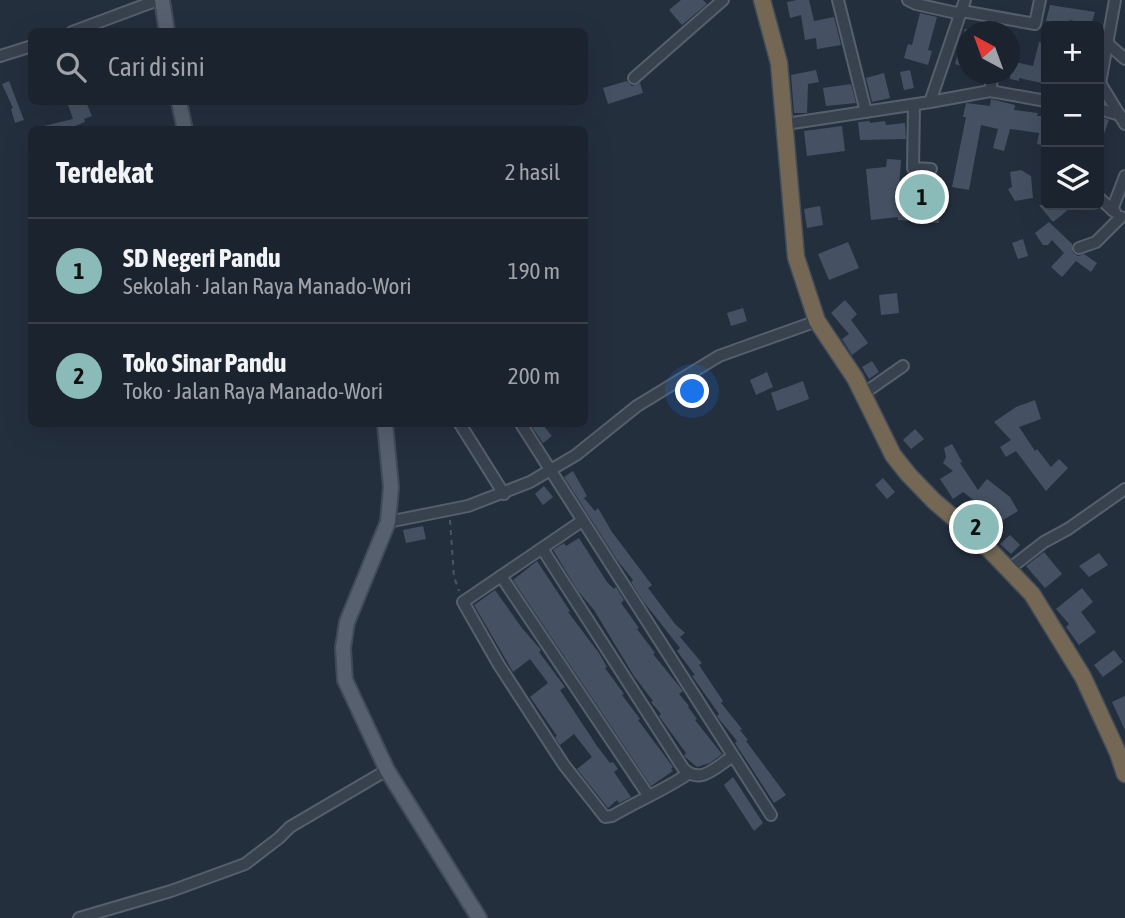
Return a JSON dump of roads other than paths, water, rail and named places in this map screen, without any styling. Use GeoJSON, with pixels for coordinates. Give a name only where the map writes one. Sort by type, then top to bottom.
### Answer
{"type":"FeatureCollection","features":[{"type":"Feature","properties":{"kind":"highway"},"geometry":{"type":"LineString","coordinates":[[762,0],[778,56],[796,257],[817,321],[863,394],[893,455],[925,493],[1009,569],[1032,594],[1083,677],[1125,774]]}},
{"type":"Feature","properties":{"kind":"main road"},"geometry":{"type":"LineString","coordinates":[[160,0],[166,28]]}},
{"type":"Feature","properties":{"kind":"main road"},"geometry":{"type":"LineString","coordinates":[[180,105],[184,126]]}},
{"type":"Feature","properties":{"kind":"main road"},"geometry":{"type":"LineString","coordinates":[[385,427],[391,487],[388,522],[351,609],[343,648],[345,680],[387,770],[479,918]]}},
{"type":"Feature","properties":{"kind":"street"},"geometry":{"type":"LineString","coordinates":[[83,28],[160,0]]}},
{"type":"Feature","properties":{"kind":"street"},"geometry":{"type":"LineString","coordinates":[[634,78],[723,0]]}},
{"type":"Feature","properties":{"kind":"street"},"geometry":{"type":"LineString","coordinates":[[838,0],[866,112]]}},
{"type":"Feature","properties":{"kind":"street"},"geometry":{"type":"LineString","coordinates":[[908,0],[916,4],[962,8],[1003,19],[1041,25],[1040,0]]}},
{"type":"Feature","properties":{"kind":"street"},"geometry":{"type":"LineString","coordinates":[[1104,35],[1115,0]]}},
{"type":"Feature","properties":{"kind":"street"},"geometry":{"type":"LineString","coordinates":[[930,102],[962,8]]}},
{"type":"Feature","properties":{"kind":"street"},"geometry":{"type":"LineString","coordinates":[[1104,43],[1125,59]]}},
{"type":"Feature","properties":{"kind":"street"},"geometry":{"type":"LineString","coordinates":[[0,56],[28,47]]}},
{"type":"Feature","properties":{"kind":"street"},"geometry":{"type":"LineString","coordinates":[[990,91],[991,84]]}},
{"type":"Feature","properties":{"kind":"street"},"geometry":{"type":"LineString","coordinates":[[786,124],[914,106],[990,91],[1041,100]]}},
{"type":"Feature","properties":{"kind":"street"},"geometry":{"type":"LineString","coordinates":[[1104,93],[1123,119]]}},
{"type":"Feature","properties":{"kind":"street"},"geometry":{"type":"LineString","coordinates":[[914,106],[913,168],[931,169]]}},
{"type":"Feature","properties":{"kind":"street"},"geometry":{"type":"LineString","coordinates":[[1104,111],[1123,119]]}},
{"type":"Feature","properties":{"kind":"street"},"geometry":{"type":"LineString","coordinates":[[1079,248],[1098,241],[1119,216],[1125,176]]}},
{"type":"Feature","properties":{"kind":"street"},"geometry":{"type":"LineString","coordinates":[[1104,202],[1119,216]]}},
{"type":"Feature","properties":{"kind":"street"},"geometry":{"type":"LineString","coordinates":[[388,522],[468,506],[504,494],[551,471],[576,455],[637,406],[706,363],[732,350],[817,321]]}},
{"type":"Feature","properties":{"kind":"street"},"geometry":{"type":"LineString","coordinates":[[863,394],[903,366]]}},
{"type":"Feature","properties":{"kind":"street"},"geometry":{"type":"LineString","coordinates":[[462,427],[504,494]]}},
{"type":"Feature","properties":{"kind":"street"},"geometry":{"type":"LineString","coordinates":[[523,427],[772,815]]}},
{"type":"Feature","properties":{"kind":"street"},"geometry":{"type":"LineString","coordinates":[[1009,569],[1044,542],[1068,529],[1125,489]]}},
{"type":"Feature","properties":{"kind":"street"},"geometry":{"type":"LineString","coordinates":[[582,521],[463,602],[499,665],[557,754],[601,814],[608,818],[648,795],[661,792],[688,774],[701,776],[733,756]]}},
{"type":"Feature","properties":{"kind":"street"},"geometry":{"type":"LineString","coordinates":[[543,550],[688,774]]}},
{"type":"Feature","properties":{"kind":"street"},"geometry":{"type":"LineString","coordinates":[[501,576],[648,795]]}},
{"type":"Feature","properties":{"kind":"street"},"geometry":{"type":"LineString","coordinates":[[79,918],[171,891],[245,864],[290,827],[387,770]]}},
{"type":"Feature","properties":{"kind":"place","name":"SD Negeri Pandu"},"geometry":{"type":"Point","coordinates":[922,197]}},
{"type":"Feature","properties":{"kind":"place","name":"Toko Sinar Pandu"},"geometry":{"type":"Point","coordinates":[976,527]}}]}
